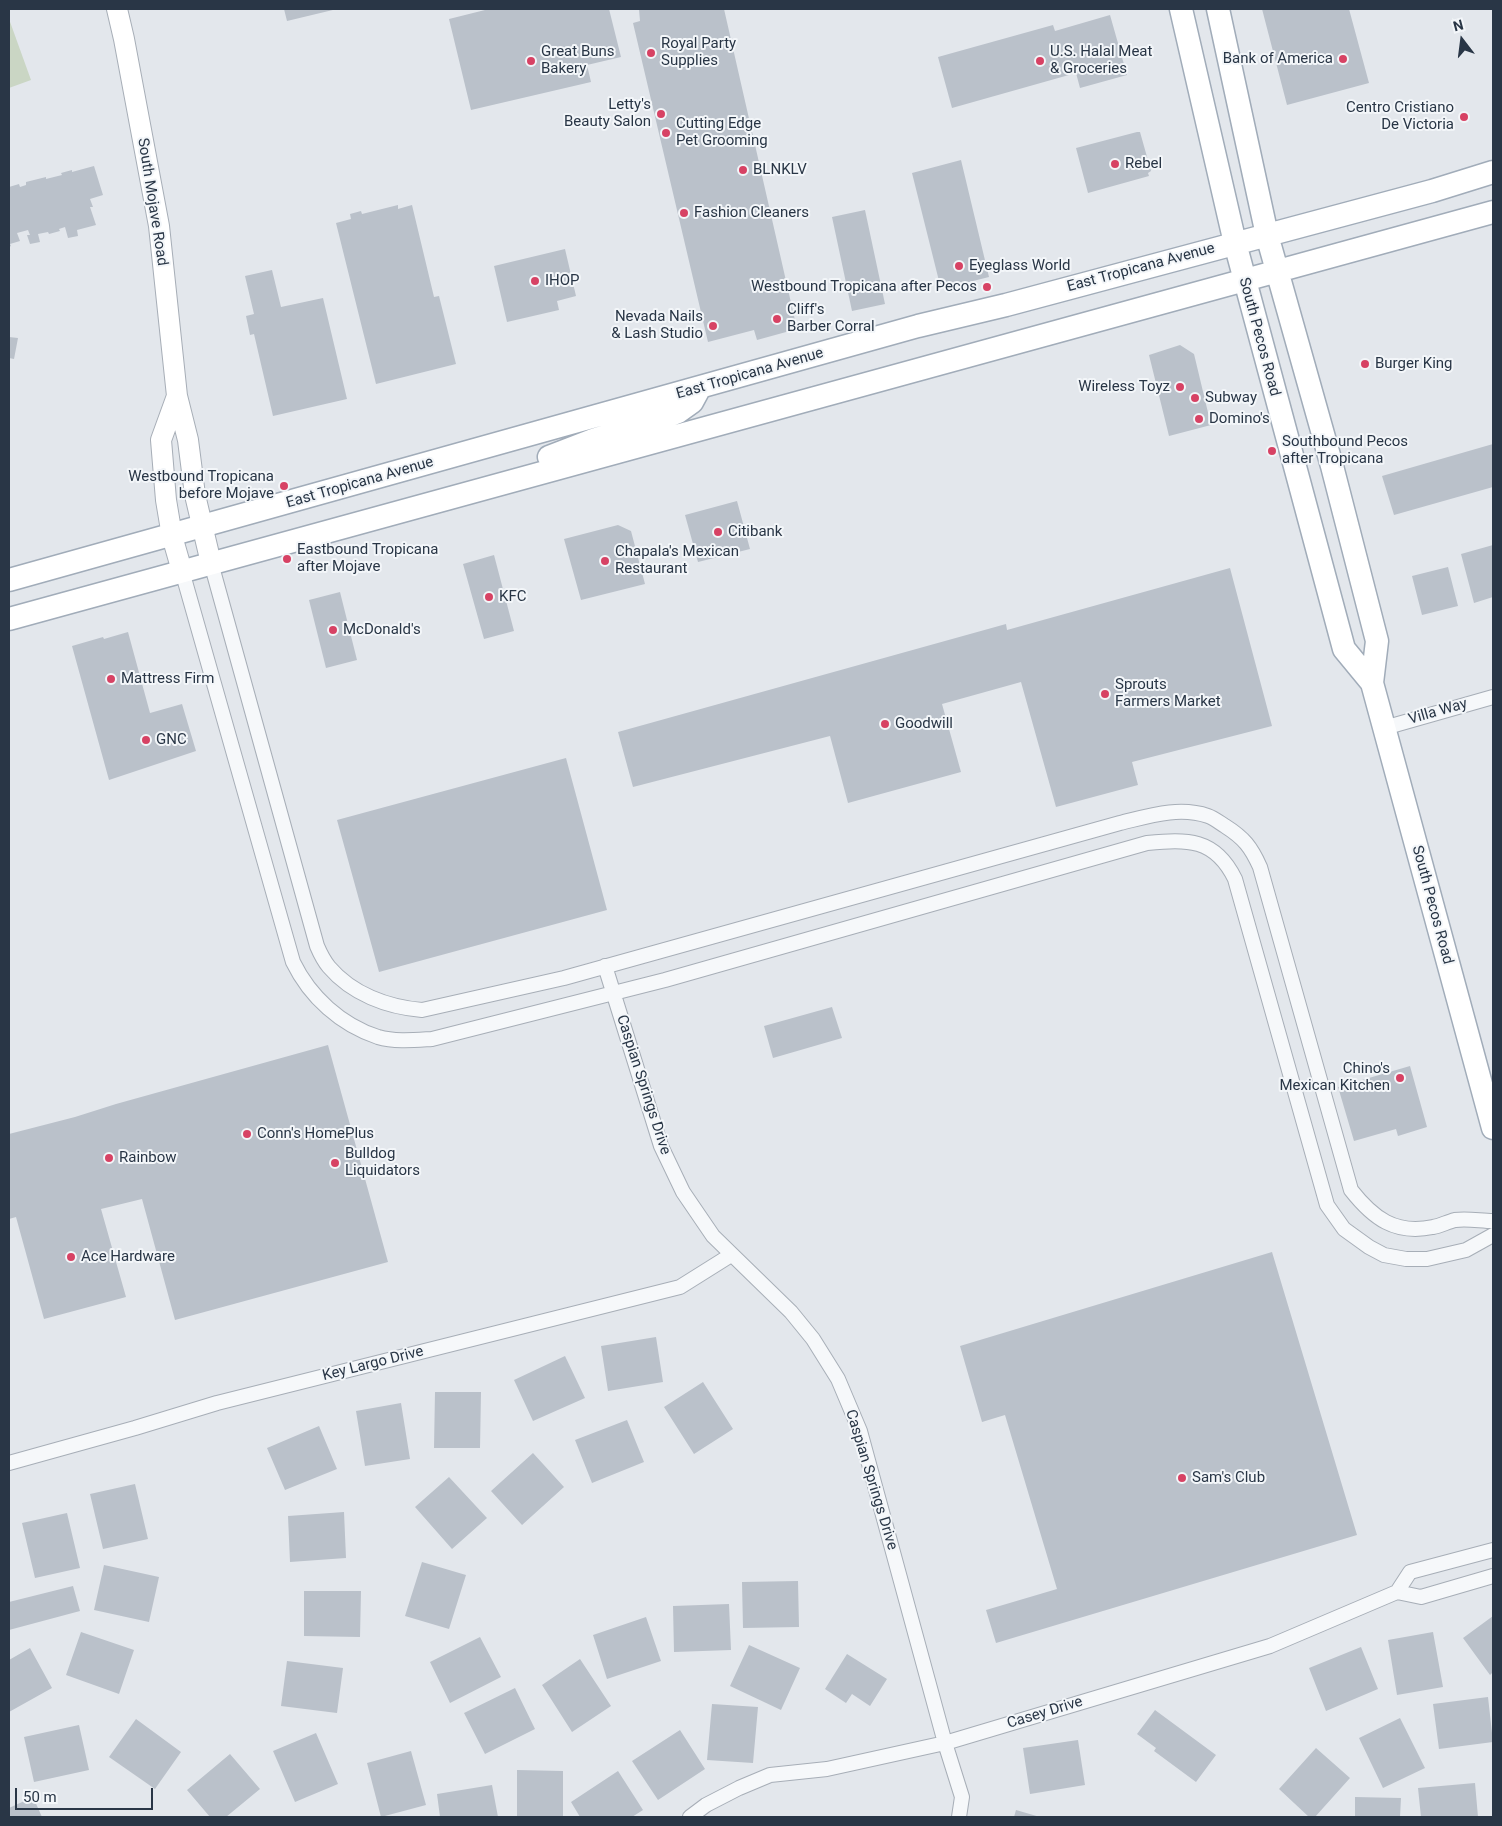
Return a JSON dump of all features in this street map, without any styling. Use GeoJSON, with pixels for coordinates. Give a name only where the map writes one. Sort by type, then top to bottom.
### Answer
{"type":"FeatureCollection","features":[{"type":"Feature","properties":{"kind":"main road","name":"South Pecos Road"},"geometry":{"type":"LineString","coordinates":[[1181,9],[1244,280],[1344,648],[1372,683]]}},
{"type":"Feature","properties":{"kind":"main road","name":"South Pecos Road"},"geometry":{"type":"LineString","coordinates":[[1218,9],[1267,235],[1332,466],[1377,640],[1372,683],[1493,1128]]}},
{"type":"Feature","properties":{"kind":"main road","name":"East Tropicana Avenue"},"geometry":{"type":"LineString","coordinates":[[9,580],[203,528],[918,326],[1235,244],[1493,172]]}},
{"type":"Feature","properties":{"kind":"main road"},"geometry":{"type":"LineString","coordinates":[[9,619],[1493,212]]}},
{"type":"Feature","properties":{"kind":"main road"},"geometry":{"type":"LineString","coordinates":[[537,474],[541,465],[551,456],[678,412],[692,402],[700,388]]}},
{"type":"Feature","properties":{"kind":"street","name":"South Mojave Road"},"geometry":{"type":"LineString","coordinates":[[116,9],[124,39],[159,226],[176,396],[188,440],[192,478],[212,563]]}},
{"type":"Feature","properties":{"kind":"street","name":"South Mojave Road"},"geometry":{"type":"LineString","coordinates":[[176,396],[161,440],[164,484],[172,536],[182,571]]}},
{"type":"Feature","properties":{"kind":"street"},"geometry":{"type":"LineString","coordinates":[[212,563],[317,946],[328,966],[349,987],[375,1000],[404,1008],[422,1010],[564,978],[1128,821],[1162,813],[1185,812],[1209,816],[1237,833],[1252,849],[1260,867],[1351,1190],[1378,1218],[1404,1229],[1433,1228],[1456,1220],[1493,1221]]}},
{"type":"Feature","properties":{"kind":"street"},"geometry":{"type":"LineString","coordinates":[[182,571],[293,962],[301,980],[329,1010],[356,1027],[379,1037],[402,1040],[432,1040],[613,994],[1147,843],[1190,841],[1214,850],[1229,866],[1235,878],[1327,1205],[1344,1229],[1384,1255],[1406,1259],[1427,1259],[1466,1250],[1493,1235]]}},
{"type":"Feature","properties":{"kind":"street","name":"Villa Way"},"geometry":{"type":"LineString","coordinates":[[1384,728],[1493,697]]}},
{"type":"Feature","properties":{"kind":"street","name":"Caspian Springs Drive"},"geometry":{"type":"LineString","coordinates":[[605,966],[661,1146],[683,1192],[713,1236],[791,1312],[812,1338],[838,1379],[860,1430],[945,1743],[962,1797],[959,1817]]}},
{"type":"Feature","properties":{"kind":"street","name":"Key Largo Drive"},"geometry":{"type":"LineString","coordinates":[[9,1463],[218,1403],[680,1287],[731,1255]]}},
{"type":"Feature","properties":{"kind":"street"},"geometry":{"type":"LineString","coordinates":[[1493,1550],[1410,1572],[1397,1592],[1421,1597],[1493,1576]]}},
{"type":"Feature","properties":{"kind":"street","name":"Casey Drive"},"geometry":{"type":"LineString","coordinates":[[690,1817],[706,1805],[770,1775],[827,1769],[945,1743],[1270,1646],[1397,1592]]}},
{"type":"Feature","properties":{"kind":"green space"},"geometry":{"type":"Polygon","coordinates":[[[9,19],[31,80],[9,88],[9,19]]]}},
{"type":"Feature","properties":{"kind":"building"},"geometry":{"type":"Polygon","coordinates":[[[284,9],[337,9],[287,21],[284,9]]]}},
{"type":"Feature","properties":{"kind":"building","name":"Great Buns Bakery"},"geometry":{"type":"Polygon","coordinates":[[[489,9],[609,9],[621,57],[587,65],[591,82],[471,110],[449,19],[489,9]]]}},
{"type":"Feature","properties":{"kind":"building"},"geometry":{"type":"Polygon","coordinates":[[[639,9],[724,9],[797,329],[757,340],[754,330],[708,342],[633,23],[640,21],[639,9]]]}},
{"type":"Feature","properties":{"kind":"building"},"geometry":{"type":"Polygon","coordinates":[[[1262,9],[1349,9],[1369,83],[1287,105],[1262,9]]]}},
{"type":"Feature","properties":{"kind":"building"},"geometry":{"type":"Polygon","coordinates":[[[1110,15],[1127,75],[1080,88],[1076,73],[952,108],[938,57],[1053,25],[1055,31],[1110,15]]]}},
{"type":"Feature","properties":{"kind":"building"},"geometry":{"type":"Polygon","coordinates":[[[1140,132],[1151,171],[1148,173],[1149,176],[1088,193],[1076,148],[1140,132]]]}},
{"type":"Feature","properties":{"kind":"building"},"geometry":{"type":"Polygon","coordinates":[[[961,160],[989,277],[941,289],[912,173],[961,160]]]}},
{"type":"Feature","properties":{"kind":"building"},"geometry":{"type":"Polygon","coordinates":[[[94,166],[103,195],[90,199],[93,207],[90,207],[96,225],[77,230],[78,236],[68,238],[65,227],[59,229],[60,231],[49,234],[48,232],[38,234],[40,242],[30,244],[27,235],[30,235],[28,230],[17,233],[20,241],[10,244],[11,246],[9,247],[9,187],[19,184],[20,187],[26,185],[26,182],[46,177],[46,179],[72,170],[72,172],[94,166]]]}},
{"type":"Feature","properties":{"kind":"building"},"geometry":{"type":"Polygon","coordinates":[[[398,205],[398,209],[412,205],[434,297],[439,296],[456,364],[376,384],[336,223],[351,219],[350,214],[361,211],[362,214],[398,205]]]}},
{"type":"Feature","properties":{"kind":"building"},"geometry":{"type":"Polygon","coordinates":[[[865,210],[885,304],[852,311],[832,217],[865,210]]]}},
{"type":"Feature","properties":{"kind":"building","name":"IHOP"},"geometry":{"type":"Polygon","coordinates":[[[565,249],[576,296],[557,301],[559,310],[507,322],[494,266],[565,249]]]}},
{"type":"Feature","properties":{"kind":"building"},"geometry":{"type":"Polygon","coordinates":[[[272,270],[281,307],[323,298],[347,399],[273,416],[254,334],[250,335],[246,316],[254,314],[245,276],[272,270]]]}},
{"type":"Feature","properties":{"kind":"building"},"geometry":{"type":"Polygon","coordinates":[[[9,337],[18,338],[14,359],[9,358],[9,337]]]}},
{"type":"Feature","properties":{"kind":"building"},"geometry":{"type":"Polygon","coordinates":[[[1180,345],[1194,354],[1211,425],[1169,436],[1149,355],[1180,345]]]}},
{"type":"Feature","properties":{"kind":"building"},"geometry":{"type":"Polygon","coordinates":[[[1493,444],[1493,487],[1394,515],[1382,476],[1493,444]]]}},
{"type":"Feature","properties":{"kind":"building","name":"Citibank"},"geometry":{"type":"Polygon","coordinates":[[[737,501],[750,549],[698,562],[685,515],[737,501]]]}},
{"type":"Feature","properties":{"kind":"building","name":"Chapala's Mexican Restaurant"},"geometry":{"type":"Polygon","coordinates":[[[618,525],[631,531],[645,584],[581,600],[564,539],[618,525]]]}},
{"type":"Feature","properties":{"kind":"building"},"geometry":{"type":"Polygon","coordinates":[[[1493,545],[1493,597],[1474,603],[1461,554],[1493,545]]]}},
{"type":"Feature","properties":{"kind":"building","name":"KFC"},"geometry":{"type":"Polygon","coordinates":[[[494,555],[514,631],[484,639],[463,564],[494,555]]]}},
{"type":"Feature","properties":{"kind":"building"},"geometry":{"type":"Polygon","coordinates":[[[1448,567],[1458,606],[1422,615],[1412,576],[1448,567]]]}},
{"type":"Feature","properties":{"kind":"building"},"geometry":{"type":"Polygon","coordinates":[[[1230,568],[1272,726],[1132,762],[1138,785],[1056,807],[1021,682],[942,704],[961,772],[848,803],[830,736],[633,787],[618,732],[1006,624],[1007,630],[1230,568]]]}},
{"type":"Feature","properties":{"kind":"building","name":"McDonald's"},"geometry":{"type":"Polygon","coordinates":[[[340,592],[357,660],[326,668],[309,600],[340,592]]]}},
{"type":"Feature","properties":{"kind":"building"},"geometry":{"type":"Polygon","coordinates":[[[128,632],[150,713],[182,704],[196,751],[109,780],[72,646],[128,632]]]}},
{"type":"Feature","properties":{"kind":"building"},"geometry":{"type":"Polygon","coordinates":[[[566,758],[607,910],[379,972],[337,820],[566,758]]]}},
{"type":"Feature","properties":{"kind":"building"},"geometry":{"type":"Polygon","coordinates":[[[832,1007],[842,1038],[773,1058],[764,1026],[832,1007]]]}},
{"type":"Feature","properties":{"kind":"building"},"geometry":{"type":"Polygon","coordinates":[[[328,1045],[388,1262],[175,1320],[142,1199],[101,1209],[126,1297],[44,1319],[16,1217],[9,1219],[9,1134],[328,1045]]]}},
{"type":"Feature","properties":{"kind":"building"},"geometry":{"type":"Polygon","coordinates":[[[1410,1066],[1427,1127],[1398,1136],[1396,1129],[1354,1141],[1338,1087],[1410,1066]]]}},
{"type":"Feature","properties":{"kind":"building","name":"Sam's Club"},"geometry":{"type":"Polygon","coordinates":[[[1272,1252],[1357,1535],[996,1643],[986,1610],[1057,1589],[1005,1415],[982,1422],[960,1346],[1272,1252]]]}},
{"type":"Feature","properties":{"kind":"building"},"geometry":{"type":"Polygon","coordinates":[[[656,1337],[663,1382],[608,1391],[601,1346],[656,1337]]]}},
{"type":"Feature","properties":{"kind":"building"},"geometry":{"type":"Polygon","coordinates":[[[565,1356],[585,1398],[533,1421],[514,1380],[565,1356]]]}},
{"type":"Feature","properties":{"kind":"building"},"geometry":{"type":"Polygon","coordinates":[[[703,1382],[733,1429],[694,1454],[664,1407],[703,1382]]]}},
{"type":"Feature","properties":{"kind":"building"},"geometry":{"type":"Polygon","coordinates":[[[435,1392],[481,1392],[480,1448],[434,1448],[435,1392]]]}},
{"type":"Feature","properties":{"kind":"building"},"geometry":{"type":"Polygon","coordinates":[[[401,1403],[410,1459],[365,1466],[356,1411],[401,1403]]]}},
{"type":"Feature","properties":{"kind":"building"},"geometry":{"type":"Polygon","coordinates":[[[627,1420],[644,1462],[592,1483],[575,1440],[627,1420]]]}},
{"type":"Feature","properties":{"kind":"building"},"geometry":{"type":"Polygon","coordinates":[[[319,1426],[337,1469],[285,1490],[267,1448],[319,1426]]]}},
{"type":"Feature","properties":{"kind":"building"},"geometry":{"type":"Polygon","coordinates":[[[533,1453],[564,1487],[522,1525],[491,1491],[533,1453]]]}},
{"type":"Feature","properties":{"kind":"building"},"geometry":{"type":"Polygon","coordinates":[[[449,1477],[487,1518],[452,1549],[415,1507],[449,1477]]]}},
{"type":"Feature","properties":{"kind":"building"},"geometry":{"type":"Polygon","coordinates":[[[135,1484],[148,1539],[103,1549],[90,1494],[135,1484]]]}},
{"type":"Feature","properties":{"kind":"building"},"geometry":{"type":"Polygon","coordinates":[[[344,1512],[346,1558],[290,1562],[288,1516],[344,1512]]]}},
{"type":"Feature","properties":{"kind":"building"},"geometry":{"type":"Polygon","coordinates":[[[67,1513],[80,1568],[35,1578],[22,1523],[67,1513]]]}},
{"type":"Feature","properties":{"kind":"building"},"geometry":{"type":"Polygon","coordinates":[[[422,1562],[466,1575],[449,1629],[405,1616],[422,1562]]]}},
{"type":"Feature","properties":{"kind":"building"},"geometry":{"type":"Polygon","coordinates":[[[104,1565],[159,1577],[149,1622],[94,1610],[104,1565]]]}},
{"type":"Feature","properties":{"kind":"building"},"geometry":{"type":"Polygon","coordinates":[[[798,1581],[799,1627],[743,1628],[742,1582],[798,1581]]]}},
{"type":"Feature","properties":{"kind":"building"},"geometry":{"type":"Polygon","coordinates":[[[73,1586],[80,1611],[9,1630],[9,1602],[73,1586]]]}},
{"type":"Feature","properties":{"kind":"building"},"geometry":{"type":"Polygon","coordinates":[[[304,1591],[361,1591],[360,1637],[304,1636],[304,1591]]]}},
{"type":"Feature","properties":{"kind":"building"},"geometry":{"type":"Polygon","coordinates":[[[729,1604],[731,1650],[674,1652],[673,1606],[729,1604]]]}},
{"type":"Feature","properties":{"kind":"building"},"geometry":{"type":"Polygon","coordinates":[[[1493,1616],[1493,1672],[1490,1675],[1463,1638],[1493,1616]]]}},
{"type":"Feature","properties":{"kind":"building"},"geometry":{"type":"Polygon","coordinates":[[[646,1617],[661,1661],[607,1679],[593,1635],[646,1617]]]}},
{"type":"Feature","properties":{"kind":"building"},"geometry":{"type":"Polygon","coordinates":[[[81,1632],[134,1650],[119,1694],[66,1675],[81,1632]]]}},
{"type":"Feature","properties":{"kind":"building"},"geometry":{"type":"Polygon","coordinates":[[[1433,1632],[1443,1687],[1397,1695],[1388,1640],[1433,1632]]]}},
{"type":"Feature","properties":{"kind":"building"},"geometry":{"type":"Polygon","coordinates":[[[480,1637],[501,1677],[450,1703],[430,1662],[480,1637]]]}},
{"type":"Feature","properties":{"kind":"building"},"geometry":{"type":"Polygon","coordinates":[[[749,1645],[800,1668],[781,1710],[730,1686],[749,1645]]]}},
{"type":"Feature","properties":{"kind":"building"},"geometry":{"type":"Polygon","coordinates":[[[1361,1647],[1378,1689],[1326,1711],[1309,1668],[1361,1647]]]}},
{"type":"Feature","properties":{"kind":"building"},"geometry":{"type":"Polygon","coordinates":[[[30,1648],[52,1688],[9,1712],[9,1660],[30,1648]]]}},
{"type":"Feature","properties":{"kind":"building"},"geometry":{"type":"Polygon","coordinates":[[[847,1654],[887,1679],[870,1706],[852,1694],[846,1703],[825,1689],[847,1654]]]}},
{"type":"Feature","properties":{"kind":"building"},"geometry":{"type":"Polygon","coordinates":[[[580,1659],[611,1706],[572,1732],[542,1685],[580,1659]]]}},
{"type":"Feature","properties":{"kind":"building"},"geometry":{"type":"Polygon","coordinates":[[[287,1661],[343,1668],[337,1713],[281,1706],[287,1661]]]}},
{"type":"Feature","properties":{"kind":"building"},"geometry":{"type":"Polygon","coordinates":[[[515,1688],[535,1729],[485,1754],[464,1713],[515,1688]]]}},
{"type":"Feature","properties":{"kind":"building"},"geometry":{"type":"Polygon","coordinates":[[[1488,1697],[1493,1742],[1439,1749],[1433,1704],[1488,1697]]]}},
{"type":"Feature","properties":{"kind":"building"},"geometry":{"type":"Polygon","coordinates":[[[712,1704],[758,1707],[753,1763],[707,1760],[712,1704]]]}},
{"type":"Feature","properties":{"kind":"building"},"geometry":{"type":"Polygon","coordinates":[[[1155,1710],[1216,1755],[1196,1782],[1154,1751],[1156,1748],[1137,1734],[1155,1710]]]}},
{"type":"Feature","properties":{"kind":"building"},"geometry":{"type":"Polygon","coordinates":[[[1400,1718],[1425,1768],[1383,1788],[1359,1738],[1400,1718]]]}},
{"type":"Feature","properties":{"kind":"building"},"geometry":{"type":"Polygon","coordinates":[[[136,1719],[181,1752],[155,1789],[109,1757],[136,1719]]]}},
{"type":"Feature","properties":{"kind":"building"},"geometry":{"type":"Polygon","coordinates":[[[79,1725],[89,1770],[34,1782],[24,1737],[79,1725]]]}},
{"type":"Feature","properties":{"kind":"building"},"geometry":{"type":"Polygon","coordinates":[[[680,1730],[705,1769],[658,1800],[632,1761],[680,1730]]]}},
{"type":"Feature","properties":{"kind":"building"},"geometry":{"type":"Polygon","coordinates":[[[316,1733],[338,1784],[295,1802],[273,1751],[316,1733]]]}},
{"type":"Feature","properties":{"kind":"building"},"geometry":{"type":"Polygon","coordinates":[[[1078,1740],[1085,1785],[1030,1794],[1023,1748],[1078,1740]]]}},
{"type":"Feature","properties":{"kind":"building"},"geometry":{"type":"Polygon","coordinates":[[[1316,1748],[1350,1778],[1315,1817],[1309,1817],[1279,1789],[1316,1748]]]}},
{"type":"Feature","properties":{"kind":"building"},"geometry":{"type":"Polygon","coordinates":[[[411,1751],[426,1805],[381,1817],[367,1763],[411,1751]]]}},
{"type":"Feature","properties":{"kind":"building"},"geometry":{"type":"Polygon","coordinates":[[[230,1754],[260,1789],[226,1817],[210,1817],[187,1790],[230,1754]]]}},
{"type":"Feature","properties":{"kind":"building"},"geometry":{"type":"Polygon","coordinates":[[[517,1770],[563,1771],[563,1817],[517,1817],[517,1770]]]}},
{"type":"Feature","properties":{"kind":"building"},"geometry":{"type":"Polygon","coordinates":[[[618,1771],[643,1810],[632,1817],[580,1817],[571,1802],[618,1771]]]}},
{"type":"Feature","properties":{"kind":"building"},"geometry":{"type":"Polygon","coordinates":[[[1475,1783],[1478,1817],[1421,1817],[1418,1788],[1475,1783]]]}},
{"type":"Feature","properties":{"kind":"building"},"geometry":{"type":"Polygon","coordinates":[[[492,1785],[498,1817],[440,1817],[437,1794],[492,1785]]]}},
{"type":"Feature","properties":{"kind":"building"},"geometry":{"type":"Polygon","coordinates":[[[33,1797],[42,1817],[9,1817],[9,1808],[33,1797]]]}},
{"type":"Feature","properties":{"kind":"building"},"geometry":{"type":"Polygon","coordinates":[[[1355,1797],[1401,1798],[1400,1817],[1355,1817],[1355,1797]]]}},
{"type":"Feature","properties":{"kind":"building"},"geometry":{"type":"Polygon","coordinates":[[[1016,1810],[1040,1817],[1014,1817],[1016,1810]]]}},
{"type":"Feature","properties":{"kind":"place","name":"Royal Party Supplies"},"geometry":{"type":"Point","coordinates":[651,53]}},
{"type":"Feature","properties":{"kind":"place","name":"Bank of America"},"geometry":{"type":"Point","coordinates":[1343,59]}},
{"type":"Feature","properties":{"kind":"place","name":"Great Buns Bakery"},"geometry":{"type":"Point","coordinates":[531,61]}},
{"type":"Feature","properties":{"kind":"place","name":"U.S. Halal Meat & Groceries"},"geometry":{"type":"Point","coordinates":[1040,61]}},
{"type":"Feature","properties":{"kind":"place","name":"Letty's Beauty Salon"},"geometry":{"type":"Point","coordinates":[661,114]}},
{"type":"Feature","properties":{"kind":"place","name":"Centro Cristiano De Victoria"},"geometry":{"type":"Point","coordinates":[1464,117]}},
{"type":"Feature","properties":{"kind":"place","name":"Cutting Edge Pet Grooming"},"geometry":{"type":"Point","coordinates":[666,133]}},
{"type":"Feature","properties":{"kind":"place","name":"Rebel"},"geometry":{"type":"Point","coordinates":[1115,164]}},
{"type":"Feature","properties":{"kind":"place","name":"BLNKLV"},"geometry":{"type":"Point","coordinates":[743,170]}},
{"type":"Feature","properties":{"kind":"place","name":"Fashion Cleaners"},"geometry":{"type":"Point","coordinates":[684,213]}},
{"type":"Feature","properties":{"kind":"place","name":"Eyeglass World"},"geometry":{"type":"Point","coordinates":[959,266]}},
{"type":"Feature","properties":{"kind":"place","name":"IHOP"},"geometry":{"type":"Point","coordinates":[535,281]}},
{"type":"Feature","properties":{"kind":"place","name":"Westbound Tropicana after Pecos"},"geometry":{"type":"Point","coordinates":[987,287]}},
{"type":"Feature","properties":{"kind":"place","name":"Cliff's Barber Corral"},"geometry":{"type":"Point","coordinates":[777,319]}},
{"type":"Feature","properties":{"kind":"place","name":"Nevada Nails & Lash Studio"},"geometry":{"type":"Point","coordinates":[713,326]}},
{"type":"Feature","properties":{"kind":"place","name":"Burger King"},"geometry":{"type":"Point","coordinates":[1365,364]}},
{"type":"Feature","properties":{"kind":"place","name":"Wireless Toyz"},"geometry":{"type":"Point","coordinates":[1180,387]}},
{"type":"Feature","properties":{"kind":"place","name":"Subway"},"geometry":{"type":"Point","coordinates":[1195,398]}},
{"type":"Feature","properties":{"kind":"place","name":"Domino's"},"geometry":{"type":"Point","coordinates":[1199,419]}},
{"type":"Feature","properties":{"kind":"place","name":"Southbound Pecos after Tropicana"},"geometry":{"type":"Point","coordinates":[1272,451]}},
{"type":"Feature","properties":{"kind":"place","name":"Westbound Tropicana before Mojave"},"geometry":{"type":"Point","coordinates":[284,486]}},
{"type":"Feature","properties":{"kind":"place","name":"Citibank"},"geometry":{"type":"Point","coordinates":[718,532]}},
{"type":"Feature","properties":{"kind":"place","name":"Eastbound Tropicana after Mojave"},"geometry":{"type":"Point","coordinates":[287,559]}},
{"type":"Feature","properties":{"kind":"place","name":"Chapala's Mexican Restaurant"},"geometry":{"type":"Point","coordinates":[605,561]}},
{"type":"Feature","properties":{"kind":"place","name":"KFC"},"geometry":{"type":"Point","coordinates":[489,597]}},
{"type":"Feature","properties":{"kind":"place","name":"McDonald's"},"geometry":{"type":"Point","coordinates":[333,630]}},
{"type":"Feature","properties":{"kind":"place","name":"Mattress Firm"},"geometry":{"type":"Point","coordinates":[111,679]}},
{"type":"Feature","properties":{"kind":"place","name":"Sprouts Farmers Market"},"geometry":{"type":"Point","coordinates":[1105,694]}},
{"type":"Feature","properties":{"kind":"place","name":"Goodwill"},"geometry":{"type":"Point","coordinates":[885,724]}},
{"type":"Feature","properties":{"kind":"place","name":"GNC"},"geometry":{"type":"Point","coordinates":[146,740]}},
{"type":"Feature","properties":{"kind":"place","name":"Chino's Mexican Kitchen"},"geometry":{"type":"Point","coordinates":[1400,1078]}},
{"type":"Feature","properties":{"kind":"place","name":"Conn's HomePlus"},"geometry":{"type":"Point","coordinates":[247,1134]}},
{"type":"Feature","properties":{"kind":"place","name":"Rainbow"},"geometry":{"type":"Point","coordinates":[109,1158]}},
{"type":"Feature","properties":{"kind":"place","name":"Bulldog Liquidators"},"geometry":{"type":"Point","coordinates":[335,1163]}},
{"type":"Feature","properties":{"kind":"place","name":"Ace Hardware"},"geometry":{"type":"Point","coordinates":[71,1257]}},
{"type":"Feature","properties":{"kind":"place","name":"Sam's Club"},"geometry":{"type":"Point","coordinates":[1182,1478]}}]}
